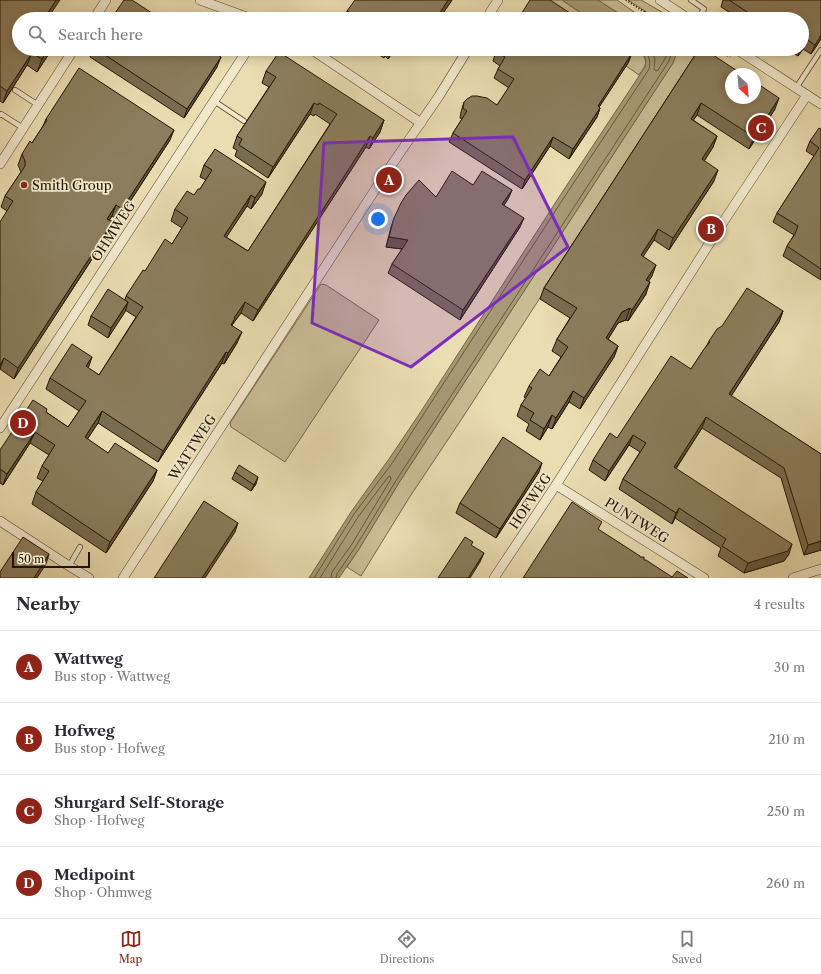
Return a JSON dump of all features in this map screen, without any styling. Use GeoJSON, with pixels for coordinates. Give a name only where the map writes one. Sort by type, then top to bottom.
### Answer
{"type":"FeatureCollection","features":[{"type":"Feature","properties":{"kind":"street"},"geometry":{"type":"LineString","coordinates":[[98,12],[106,0]]}},
{"type":"Feature","properties":{"kind":"street"},"geometry":{"type":"LineString","coordinates":[[200,0],[233,12]]}},
{"type":"Feature","properties":{"kind":"street"},"geometry":{"type":"LineString","coordinates":[[490,12],[498,0]]}},
{"type":"Feature","properties":{"kind":"street"},"geometry":{"type":"LineString","coordinates":[[660,0],[679,12]]}},
{"type":"Feature","properties":{"kind":"street"},"geometry":{"type":"LineString","coordinates":[[0,164],[70,56]]}},
{"type":"Feature","properties":{"kind":"street","name":"OHMWEG"},"geometry":{"type":"LineString","coordinates":[[0,428],[243,56]]}},
{"type":"Feature","properties":{"kind":"street"},"geometry":{"type":"LineString","coordinates":[[321,56],[420,123]]}},
{"type":"Feature","properties":{"kind":"street","name":"WATTWEG"},"geometry":{"type":"LineString","coordinates":[[123,578],[463,56]]}},
{"type":"Feature","properties":{"kind":"street"},"geometry":{"type":"LineString","coordinates":[[747,56],[821,104]]}},
{"type":"Feature","properties":{"kind":"street","name":"HOFWEG"},"geometry":{"type":"LineString","coordinates":[[494,578],[556,485],[716,233],[807,95]]}},
{"type":"Feature","properties":{"kind":"street","name":"PUNTWEG"},"geometry":{"type":"LineString","coordinates":[[556,485],[704,578]]}},
{"type":"Feature","properties":{"kind":"street"},"geometry":{"type":"LineString","coordinates":[[0,520],[89,578]]}},
{"type":"Feature","properties":{"kind":"street"},"geometry":{"type":"LineString","coordinates":[[793,578],[821,570]]}},
{"type":"Feature","properties":{"kind":"lane"},"geometry":{"type":"LineString","coordinates":[[691,0],[704,9],[702,12]]}},
{"type":"Feature","properties":{"kind":"lane"},"geometry":{"type":"LineString","coordinates":[[796,88],[821,50]]}},
{"type":"Feature","properties":{"kind":"lane"},"geometry":{"type":"LineString","coordinates":[[15,90],[38,105]]}},
{"type":"Feature","properties":{"kind":"lane"},"geometry":{"type":"LineString","coordinates":[[214,101],[244,121]]}},
{"type":"Feature","properties":{"kind":"lane"},"geometry":{"type":"LineString","coordinates":[[0,115],[1,114],[23,128]]}},
{"type":"Feature","properties":{"kind":"lane"},"geometry":{"type":"LineString","coordinates":[[69,566],[80,547]]}},
{"type":"Feature","properties":{"kind":"path"},"geometry":{"type":"LineString","coordinates":[[626,0],[644,12]]}},
{"type":"Feature","properties":{"kind":"highlighted area"},"geometry":{"type":"Polygon","coordinates":[[[513,137],[568,247],[411,367],[312,323],[324,143],[513,137]]]}},
{"type":"Feature","properties":{"kind":"shaded area"},"geometry":{"type":"Polygon","coordinates":[[[531,0],[562,0],[580,12],[549,12],[531,0]]]}},
{"type":"Feature","properties":{"kind":"shaded area"},"geometry":{"type":"Polygon","coordinates":[[[598,0],[617,0],[634,12],[616,12],[598,0]]]}},
{"type":"Feature","properties":{"kind":"shaded area"},"geometry":{"type":"Polygon","coordinates":[[[628,0],[641,0],[662,12],[646,12],[628,0]]]}},
{"type":"Feature","properties":{"kind":"shaded area"},"geometry":{"type":"Polygon","coordinates":[[[612,56],[644,56],[646,61],[645,66],[639,75],[612,56]]]}},
{"type":"Feature","properties":{"kind":"shaded area"},"geometry":{"type":"Polygon","coordinates":[[[674,56],[696,56],[409,498],[361,576],[347,567],[400,481],[673,63],[674,56]]]}},
{"type":"Feature","properties":{"kind":"shaded area"},"geometry":{"type":"Polygon","coordinates":[[[321,284],[326,285],[379,320],[285,462],[231,427],[230,423],[321,284]]]}},
{"type":"Feature","properties":{"kind":"water"},"geometry":{"type":"Polygon","coordinates":[[[562,0],[598,0],[616,12],[580,12],[562,0]]]}},
{"type":"Feature","properties":{"kind":"water"},"geometry":{"type":"Polygon","coordinates":[[[644,56],[676,56],[673,63],[400,481],[359,549],[339,578],[309,578],[351,512],[420,413],[645,67],[646,61],[644,56]]]}},
{"type":"Feature","properties":{"kind":"building"},"geometry":{"type":"Polygon","coordinates":[[[0,0],[56,0],[48,12],[12,12],[12,56],[30,56],[7,91],[0,86],[0,0]]]}},
{"type":"Feature","properties":{"kind":"building"},"geometry":{"type":"Polygon","coordinates":[[[124,0],[132,0],[150,12],[116,12],[124,0]]]}},
{"type":"Feature","properties":{"kind":"building"},"geometry":{"type":"Polygon","coordinates":[[[355,0],[448,0],[440,12],[347,11],[355,0]]]}},
{"type":"Feature","properties":{"kind":"building"},"geometry":{"type":"Polygon","coordinates":[[[530,0],[550,0],[568,12],[522,12],[530,0]]]}},
{"type":"Feature","properties":{"kind":"building"},"geometry":{"type":"Polygon","coordinates":[[[729,0],[821,0],[821,35],[815,45],[809,41],[809,12],[747,12],[729,0]]]}},
{"type":"Feature","properties":{"kind":"building"},"geometry":{"type":"Polygon","coordinates":[[[37,56],[44,56],[42,59],[37,56]]]}},
{"type":"Feature","properties":{"kind":"building"},"geometry":{"type":"Polygon","coordinates":[[[107,56],[221,57],[187,109],[107,56]]]}},
{"type":"Feature","properties":{"kind":"building"},"geometry":{"type":"Polygon","coordinates":[[[276,56],[285,56],[384,120],[373,138],[370,136],[258,310],[245,302],[234,318],[231,325],[242,332],[228,353],[226,352],[163,451],[102,411],[85,437],[108,453],[115,443],[157,470],[110,542],[36,492],[49,471],[42,466],[55,445],[35,432],[7,474],[0,469],[0,450],[33,400],[47,409],[46,412],[68,427],[86,401],[50,378],[72,344],[92,357],[86,366],[99,375],[143,307],[126,296],[143,270],[145,271],[165,239],[172,244],[188,218],[175,209],[187,191],[194,195],[198,189],[200,189],[212,170],[204,165],[215,149],[266,182],[255,198],[251,195],[224,236],[248,251],[337,114],[319,103],[318,105],[314,103],[273,167],[239,145],[242,139],[237,136],[276,77],[266,71],[276,56]]]}},
{"type":"Feature","properties":{"kind":"building"},"geometry":{"type":"Polygon","coordinates":[[[503,56],[630,56],[598,106],[600,108],[573,149],[553,137],[525,180],[453,133],[467,111],[463,108],[464,102],[467,99],[472,96],[487,98],[497,105],[514,79],[498,69],[505,57],[503,56]]]}},
{"type":"Feature","properties":{"kind":"building"},"geometry":{"type":"Polygon","coordinates":[[[694,56],[715,56],[733,68],[725,68],[725,104],[761,104],[761,86],[779,98],[754,137],[701,103],[691,119],[717,136],[702,159],[718,170],[673,238],[658,229],[641,255],[656,265],[646,280],[650,282],[632,310],[630,308],[622,312],[606,338],[618,346],[584,398],[573,391],[556,418],[552,415],[544,429],[530,420],[534,413],[521,405],[532,388],[529,386],[540,369],[549,376],[568,347],[557,339],[577,308],[544,288],[694,56]]]}},
{"type":"Feature","properties":{"kind":"building"},"geometry":{"type":"Polygon","coordinates":[[[79,68],[174,130],[122,209],[116,205],[107,219],[113,222],[18,368],[4,358],[0,365],[0,222],[13,201],[5,196],[25,166],[25,161],[22,154],[30,141],[32,143],[79,68]]]}},
{"type":"Feature","properties":{"kind":"building"},"geometry":{"type":"Polygon","coordinates":[[[819,128],[821,129],[821,269],[787,246],[795,234],[798,226],[777,213],[819,148],[810,141],[819,128]]]}},
{"type":"Feature","properties":{"kind":"building"},"geometry":{"type":"Polygon","coordinates":[[[452,171],[473,185],[482,171],[512,190],[502,204],[524,218],[463,310],[392,264],[408,240],[389,237],[394,218],[401,203],[419,180],[436,197],[452,171]]]}},
{"type":"Feature","properties":{"kind":"building"},"geometry":{"type":"Polygon","coordinates":[[[747,288],[783,311],[729,394],[821,454],[821,541],[808,545],[784,468],[706,417],[674,467],[792,544],[788,551],[748,563],[722,546],[726,539],[679,508],[676,513],[623,479],[646,443],[633,435],[609,471],[593,460],[610,433],[617,438],[671,356],[691,369],[710,342],[709,341],[717,329],[722,326],[747,288]]]}},
{"type":"Feature","properties":{"kind":"building"},"geometry":{"type":"Polygon","coordinates":[[[108,289],[128,302],[111,328],[91,316],[108,289]]]}},
{"type":"Feature","properties":{"kind":"building"},"geometry":{"type":"Polygon","coordinates":[[[503,437],[542,463],[500,529],[460,503],[503,437]]]}},
{"type":"Feature","properties":{"kind":"building"},"geometry":{"type":"Polygon","coordinates":[[[239,465],[258,477],[254,485],[235,472],[239,465]]]}},
{"type":"Feature","properties":{"kind":"building"},"geometry":{"type":"Polygon","coordinates":[[[204,501],[238,523],[202,578],[154,578],[204,501]]]}},
{"type":"Feature","properties":{"kind":"building"},"geometry":{"type":"Polygon","coordinates":[[[572,502],[602,522],[598,529],[640,557],[644,557],[644,560],[672,577],[677,571],[688,578],[523,578],[572,502]]]}},
{"type":"Feature","properties":{"kind":"building"},"geometry":{"type":"Polygon","coordinates":[[[23,537],[49,554],[34,578],[0,578],[0,572],[23,537]]]}},
{"type":"Feature","properties":{"kind":"building"},"geometry":{"type":"Polygon","coordinates":[[[465,537],[473,542],[471,545],[484,553],[468,578],[438,578],[465,537]]]}},
{"type":"Feature","properties":{"kind":"place","name":"Shurgard Self-Storage"},"geometry":{"type":"Point","coordinates":[761,128]}},
{"type":"Feature","properties":{"kind":"place","name":"Wattweg"},"geometry":{"type":"Point","coordinates":[389,180]}},
{"type":"Feature","properties":{"kind":"place","name":"Smith Group"},"geometry":{"type":"Point","coordinates":[24,185]}},
{"type":"Feature","properties":{"kind":"place","name":"Hofweg"},"geometry":{"type":"Point","coordinates":[711,229]}},
{"type":"Feature","properties":{"kind":"place","name":"Medipoint"},"geometry":{"type":"Point","coordinates":[23,423]}}]}
